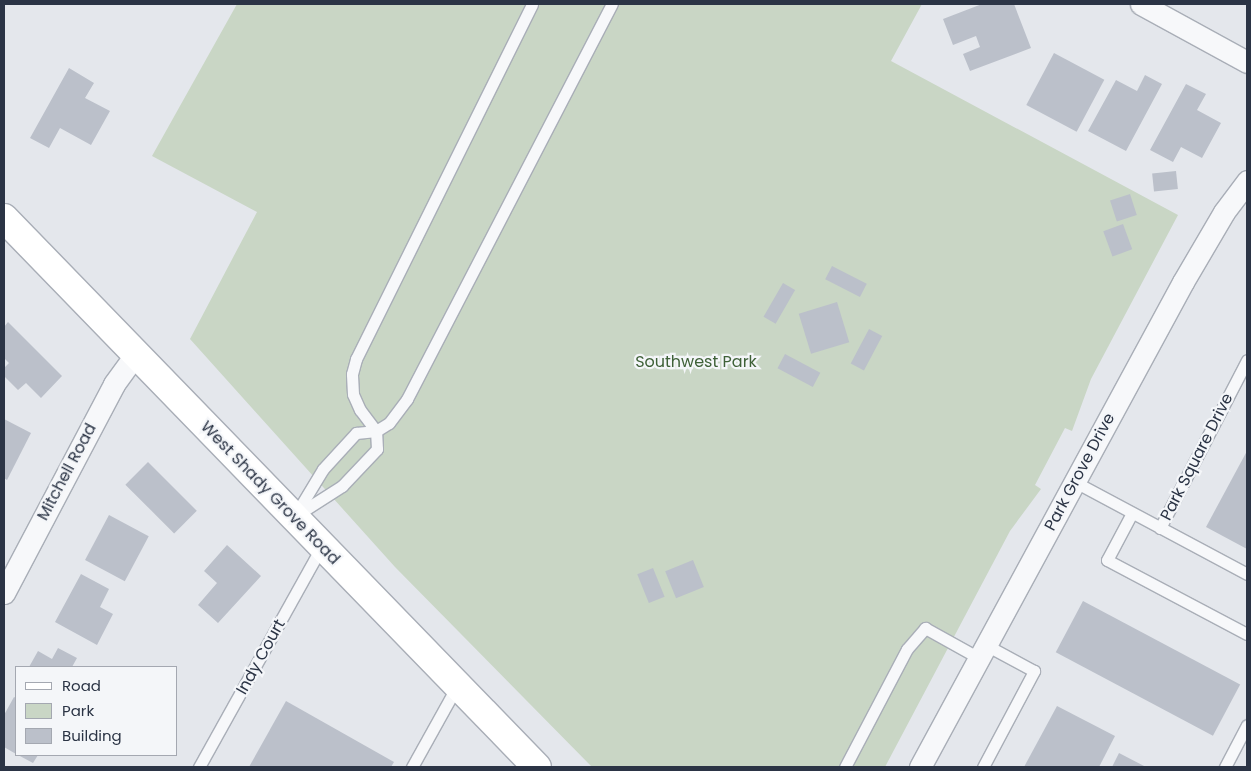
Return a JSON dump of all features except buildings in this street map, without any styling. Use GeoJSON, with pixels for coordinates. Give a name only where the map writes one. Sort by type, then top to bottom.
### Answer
{"type":"FeatureCollection","features":[{"type":"Feature","properties":{"kind":"main road","name":"West Shady Grove Road"},"geometry":{"type":"LineString","coordinates":[[4,218],[537,767]]}},
{"type":"Feature","properties":{"kind":"street"},"geometry":{"type":"LineString","coordinates":[[1141,4],[1247,62]]}},
{"type":"Feature","properties":{"kind":"street","name":"Park Grove Drive"},"geometry":{"type":"LineString","coordinates":[[920,767],[1183,282],[1224,212],[1247,181]]}},
{"type":"Feature","properties":{"kind":"street","name":"Mitchell Road"},"geometry":{"type":"LineString","coordinates":[[4,593],[114,384],[136,354]]}},
{"type":"Feature","properties":{"kind":"lane"},"geometry":{"type":"LineString","coordinates":[[294,517],[342,486],[377,448],[376,431],[360,410],[353,394],[352,374],[356,359],[532,4]]}},
{"type":"Feature","properties":{"kind":"lane"},"geometry":{"type":"LineString","coordinates":[[294,517],[323,468],[356,433],[376,431],[389,423],[407,399],[612,4]]}},
{"type":"Feature","properties":{"kind":"lane","name":"Park Square Drive"},"geometry":{"type":"LineString","coordinates":[[1160,528],[1247,360]]}},
{"type":"Feature","properties":{"kind":"lane","name":"Park Square Drive"},"geometry":{"type":"LineString","coordinates":[[1074,482],[1247,574]]}},
{"type":"Feature","properties":{"kind":"lane"},"geometry":{"type":"LineString","coordinates":[[1132,513],[1107,560],[1247,634]]}},
{"type":"Feature","properties":{"kind":"lane","name":"Indy Court"},"geometry":{"type":"LineString","coordinates":[[199,767],[322,546]]}},
{"type":"Feature","properties":{"kind":"lane"},"geometry":{"type":"LineString","coordinates":[[845,767],[907,648],[924,628],[1034,671],[983,767]]}},
{"type":"Feature","properties":{"kind":"lane"},"geometry":{"type":"LineString","coordinates":[[412,767],[458,686]]}},
{"type":"Feature","properties":{"kind":"lane"},"geometry":{"type":"LineString","coordinates":[[1225,767],[1247,726]]}},
{"type":"Feature","properties":{"kind":"green space","name":"Southwest Park"},"geometry":{"type":"Polygon","coordinates":[[[237,4],[922,4],[891,61],[1178,215],[1091,379],[1072,431],[1065,428],[1035,485],[1041,489],[1010,531],[885,767],[592,767],[395,567],[190,339],[257,212],[152,156],[237,4]]]}}]}
